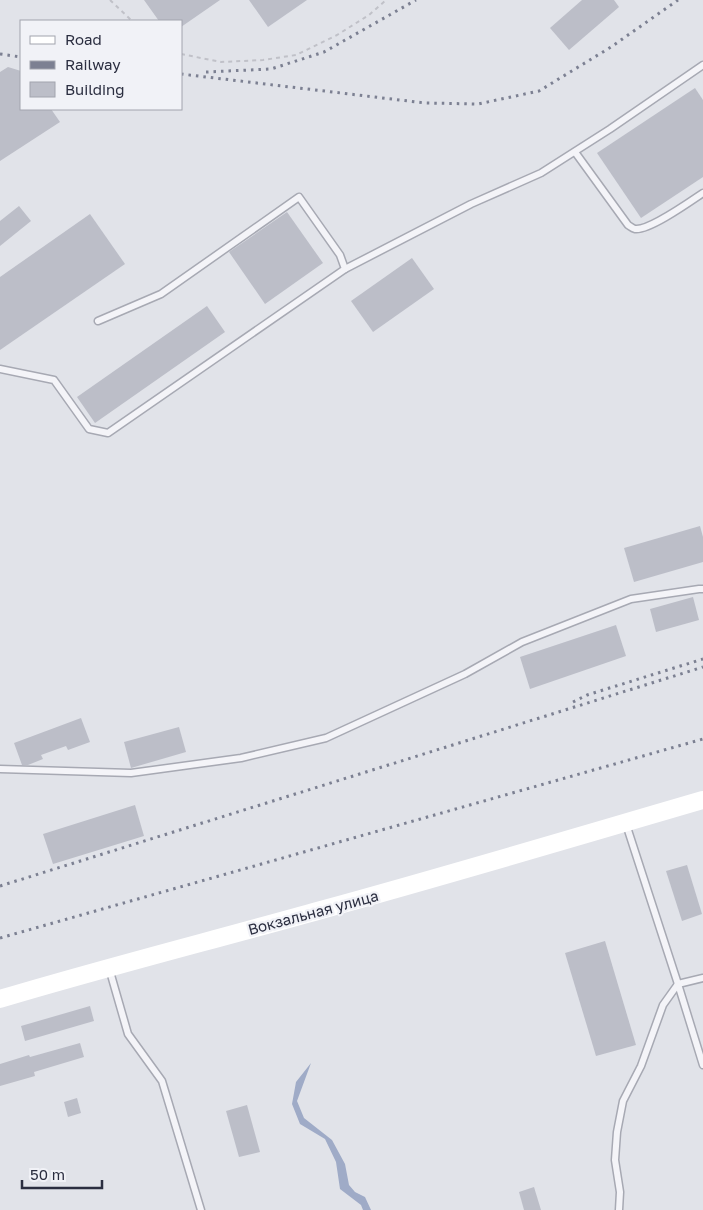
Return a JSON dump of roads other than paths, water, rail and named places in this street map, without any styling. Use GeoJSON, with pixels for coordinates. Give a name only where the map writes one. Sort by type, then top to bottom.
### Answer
{"type":"FeatureCollection","features":[{"type":"Feature","properties":{"kind":"main road","name":"Вокзальная улица"},"geometry":{"type":"LineString","coordinates":[[0,999],[108,967],[321,910],[548,846],[703,800]]}},
{"type":"Feature","properties":{"kind":"lane"},"geometry":{"type":"LineString","coordinates":[[0,369],[54,380],[89,428],[108,433],[345,269],[471,204],[541,173],[610,129],[703,65]]}},
{"type":"Feature","properties":{"kind":"lane"},"geometry":{"type":"LineString","coordinates":[[575,152],[628,225],[636,229],[645,227],[673,212],[703,192]]}},
{"type":"Feature","properties":{"kind":"lane"},"geometry":{"type":"LineString","coordinates":[[98,321],[161,294],[299,196],[340,255],[345,269]]}},
{"type":"Feature","properties":{"kind":"lane"},"geometry":{"type":"LineString","coordinates":[[0,770],[131,773],[242,758],[326,738],[465,674],[522,642],[631,600],[699,589],[703,590]]}},
{"type":"Feature","properties":{"kind":"lane"},"geometry":{"type":"LineString","coordinates":[[626,822],[703,1066]]}},
{"type":"Feature","properties":{"kind":"lane"},"geometry":{"type":"LineString","coordinates":[[108,967],[128,1034],[162,1081],[201,1210]]}},
{"type":"Feature","properties":{"kind":"lane"},"geometry":{"type":"LineString","coordinates":[[619,1210],[620,1192],[615,1160],[617,1132],[623,1101],[641,1066],[663,1005],[678,984],[703,978]]}},
{"type":"Feature","properties":{"kind":"water"},"geometry":{"type":"Polygon","coordinates":[[[311,1063],[297,1101],[304,1118],[332,1140],[345,1164],[349,1185],[355,1192],[365,1197],[371,1210],[363,1210],[361,1205],[340,1189],[336,1162],[325,1139],[300,1124],[292,1104],[296,1082],[311,1063]]]}},
{"type":"Feature","properties":{"kind":"railway"},"geometry":{"type":"LineString","coordinates":[[206,72],[271,69],[324,52],[416,0]]}},
{"type":"Feature","properties":{"kind":"railway"},"geometry":{"type":"LineString","coordinates":[[182,74],[425,103],[478,104],[539,91],[611,47],[678,0]]}},
{"type":"Feature","properties":{"kind":"railway"},"geometry":{"type":"LineString","coordinates":[[0,54],[20,57]]}},
{"type":"Feature","properties":{"kind":"railway"},"geometry":{"type":"LineString","coordinates":[[573,702],[587,695],[703,659]]}},
{"type":"Feature","properties":{"kind":"railway"},"geometry":{"type":"LineString","coordinates":[[0,886],[703,667]]}},
{"type":"Feature","properties":{"kind":"railway"},"geometry":{"type":"LineString","coordinates":[[0,938],[703,739]]}}]}
